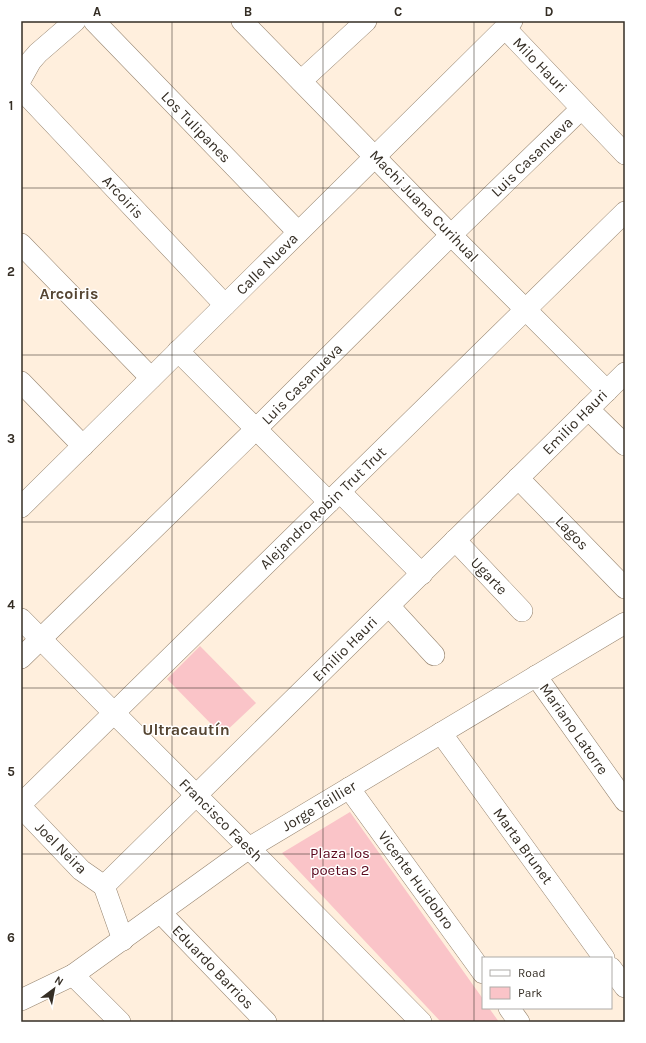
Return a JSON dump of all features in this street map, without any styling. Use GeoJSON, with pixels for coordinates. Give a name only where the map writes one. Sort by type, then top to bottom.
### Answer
{"type":"FeatureCollection","features":[{"type":"Feature","properties":{"kind":"street"},"geometry":{"type":"LineString","coordinates":[[21,79],[31,61],[38,53],[75,21]]}},
{"type":"Feature","properties":{"kind":"street","name":"Los Tulipanes"},"geometry":{"type":"LineString","coordinates":[[94,21],[298,232]]}},
{"type":"Feature","properties":{"kind":"street","name":"Machi Juana Curihual"},"geometry":{"type":"LineString","coordinates":[[242,21],[525,310],[607,391]]}},
{"type":"Feature","properties":{"kind":"street"},"geometry":{"type":"LineString","coordinates":[[301,81],[366,21]]}},
{"type":"Feature","properties":{"kind":"street","name":"Calle Nueva"},"geometry":{"type":"LineString","coordinates":[[21,507],[509,25]]}},
{"type":"Feature","properties":{"kind":"street","name":"Milo Hauri"},"geometry":{"type":"LineString","coordinates":[[509,25],[581,109],[625,154]]}},
{"type":"Feature","properties":{"kind":"street","name":"Arcoiris"},"geometry":{"type":"LineString","coordinates":[[21,89],[225,305]]}},
{"type":"Feature","properties":{"kind":"street","name":"Luis Casanueva"},"geometry":{"type":"LineString","coordinates":[[21,658],[581,109]]}},
{"type":"Feature","properties":{"kind":"street","name":"Alejandro Robin Trut Trut"},"geometry":{"type":"LineString","coordinates":[[21,805],[625,212]]}},
{"type":"Feature","properties":{"kind":"street"},"geometry":{"type":"LineString","coordinates":[[21,244],[151,378]]}},
{"type":"Feature","properties":{"kind":"street"},"geometry":{"type":"LineString","coordinates":[[178,351],[256,429],[422,574]]}},
{"type":"Feature","properties":{"kind":"street","name":"Emilio Hauri"},"geometry":{"type":"LineString","coordinates":[[104,886],[625,373]]}},
{"type":"Feature","properties":{"kind":"street"},"geometry":{"type":"LineString","coordinates":[[21,382],[83,446]]}},
{"type":"Feature","properties":{"kind":"street"},"geometry":{"type":"LineString","coordinates":[[588,409],[625,445]]}},
{"type":"Feature","properties":{"kind":"street","name":"Lagos"},"geometry":{"type":"LineString","coordinates":[[518,478],[625,588]]}},
{"type":"Feature","properties":{"kind":"street","name":"Ugarte"},"geometry":{"type":"LineString","coordinates":[[455,540],[522,611]]}},
{"type":"Feature","properties":{"kind":"street"},"geometry":{"type":"LineString","coordinates":[[389,606],[434,655]]}},
{"type":"Feature","properties":{"kind":"street","name":"Francisco Faesh"},"geometry":{"type":"LineString","coordinates":[[21,619],[421,1022]]}},
{"type":"Feature","properties":{"kind":"street","name":"Jorge Teillier"},"geometry":{"type":"LineString","coordinates":[[21,1000],[73,975],[249,848],[625,623]]}},
{"type":"Feature","properties":{"kind":"street","name":"Mariano Latorre"},"geometry":{"type":"LineString","coordinates":[[536,676],[625,801]]}},
{"type":"Feature","properties":{"kind":"street","name":"Marta Brunet"},"geometry":{"type":"LineString","coordinates":[[441,733],[603,957]]}},
{"type":"Feature","properties":{"kind":"street","name":"Vicente Huidobro"},"geometry":{"type":"LineString","coordinates":[[349,788],[482,972]]}},
{"type":"Feature","properties":{"kind":"street","name":"Joel Neira"},"geometry":{"type":"LineString","coordinates":[[21,805],[81,870],[104,886]]}},
{"type":"Feature","properties":{"kind":"street"},"geometry":{"type":"LineString","coordinates":[[104,886],[123,940]]}},
{"type":"Feature","properties":{"kind":"street","name":"Eduardo Barrios"},"geometry":{"type":"LineString","coordinates":[[160,912],[266,1022]]}},
{"type":"Feature","properties":{"kind":"street"},"geometry":{"type":"LineString","coordinates":[[612,969],[625,987]]}},
{"type":"Feature","properties":{"kind":"street"},"geometry":{"type":"LineString","coordinates":[[73,975],[120,1022]]}},
{"type":"Feature","properties":{"kind":"street"},"geometry":{"type":"LineString","coordinates":[[510,1009],[519,1022]]}},
{"type":"Feature","properties":{"kind":"green space"},"geometry":{"type":"Polygon","coordinates":[[[200,646],[256,703],[222,735],[167,679],[200,646]]]}},
{"type":"Feature","properties":{"kind":"green space","name":"Plaza los poetas 2"},"geometry":{"type":"Polygon","coordinates":[[[350,812],[482,998],[482,1009],[490,1009],[499,1022],[441,1022],[282,853],[350,812]]]}},
{"type":"Feature","properties":{"kind":"district","name":"Arcoiris"},"geometry":{"type":"Point","coordinates":[69,293]}},
{"type":"Feature","properties":{"kind":"district","name":"Ultracautín"},"geometry":{"type":"Point","coordinates":[186,729]}}]}
